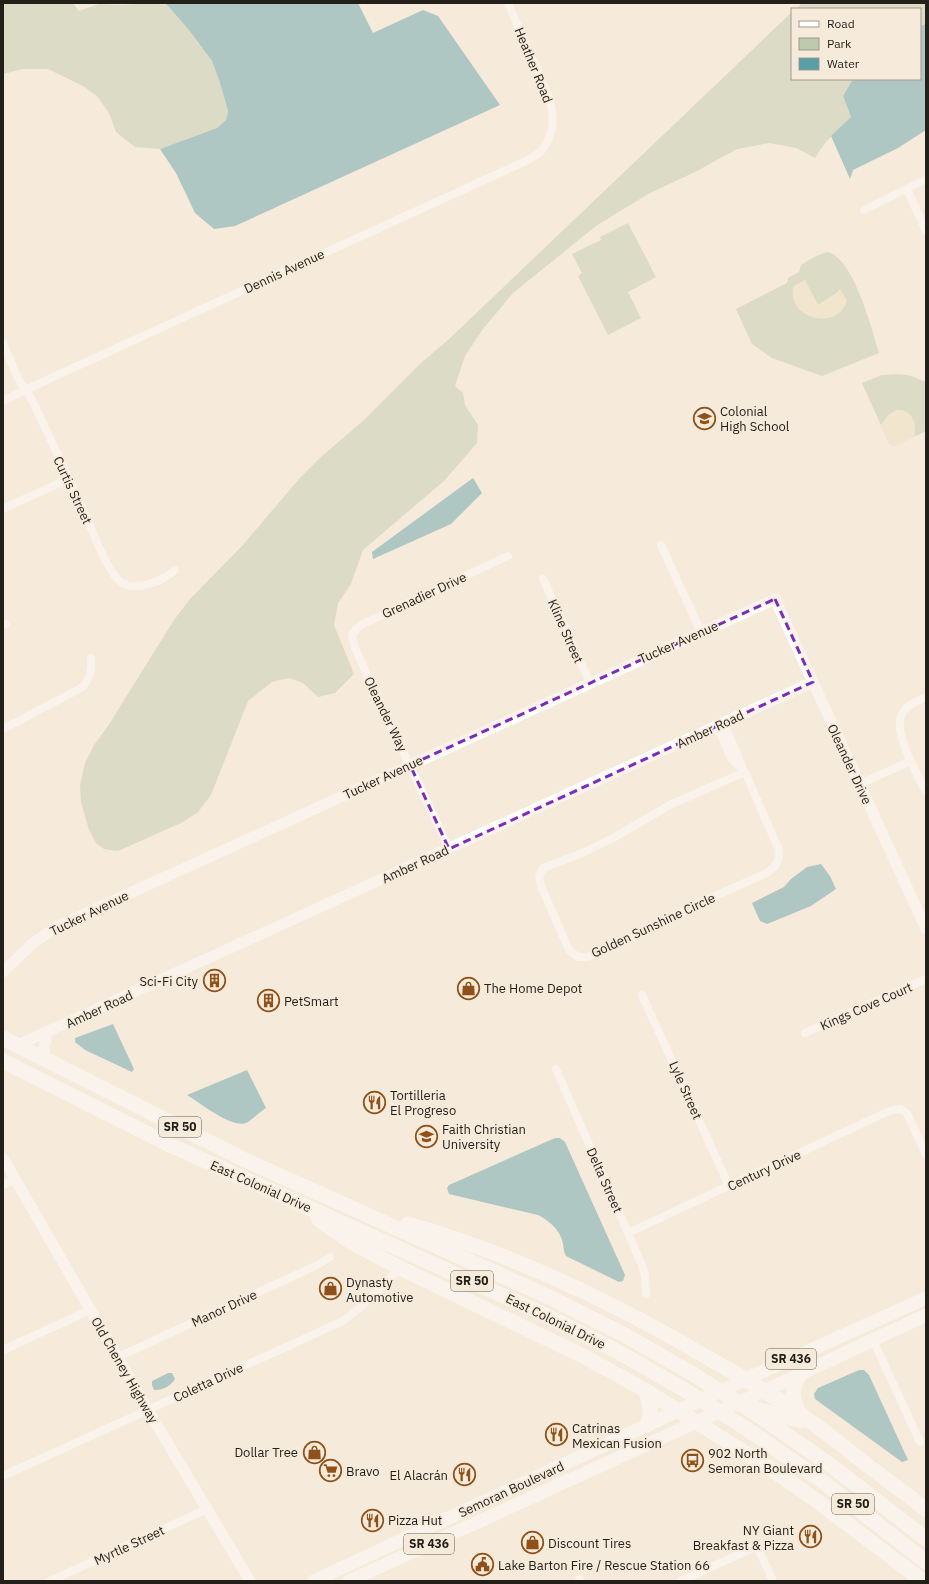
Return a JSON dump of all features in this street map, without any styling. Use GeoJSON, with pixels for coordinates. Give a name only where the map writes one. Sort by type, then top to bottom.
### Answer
{"type":"FeatureCollection","features":[{"type":"Feature","properties":{"kind":"highway","name":"East Colonial Drive"},"geometry":{"type":"LineString","coordinates":[[3,1038],[10,1046],[45,1059],[243,1159],[548,1296],[662,1356],[726,1394],[788,1435],[839,1471],[926,1539]]}},
{"type":"Feature","properties":{"kind":"highway","name":"East Colonial Drive"},"geometry":{"type":"LineString","coordinates":[[3,1061],[170,1145],[539,1312],[612,1349],[649,1382],[716,1409],[778,1450],[822,1481],[926,1562]]}},
{"type":"Feature","properties":{"kind":"highway"},"geometry":{"type":"LineString","coordinates":[[35,1077],[57,1076],[122,1106],[132,1103]]}},
{"type":"Feature","properties":{"kind":"highway"},"geometry":{"type":"LineString","coordinates":[[170,1145],[219,1157],[243,1159]]}},
{"type":"Feature","properties":{"kind":"highway"},"geometry":{"type":"LineString","coordinates":[[289,1198],[351,1242],[400,1268],[520,1324],[625,1378],[649,1382],[662,1389],[707,1402]]}},
{"type":"Feature","properties":{"kind":"highway"},"geometry":{"type":"LineString","coordinates":[[359,1210],[436,1232],[510,1258],[597,1298],[669,1335],[746,1379],[764,1391],[798,1418]]}},
{"type":"Feature","properties":{"kind":"highway"},"geometry":{"type":"LineString","coordinates":[[649,1382],[666,1376],[672,1368],[675,1360],[675,1350],[669,1335]]}},
{"type":"Feature","properties":{"kind":"highway"},"geometry":{"type":"LineString","coordinates":[[693,1349],[706,1364],[710,1376],[707,1402],[697,1422]]}},
{"type":"Feature","properties":{"kind":"highway"},"geometry":{"type":"LineString","coordinates":[[798,1418],[793,1396],[795,1384],[799,1375]]}},
{"type":"Feature","properties":{"kind":"highway"},"geometry":{"type":"LineString","coordinates":[[743,1450],[732,1430],[731,1418],[735,1399],[746,1379]]}},
{"type":"Feature","properties":{"kind":"highway"},"geometry":{"type":"LineString","coordinates":[[649,1382],[678,1411],[743,1450],[813,1498],[921,1581]]}},
{"type":"Feature","properties":{"kind":"highway"},"geometry":{"type":"LineString","coordinates":[[647,1425],[651,1411],[649,1382]]}},
{"type":"Feature","properties":{"kind":"highway"},"geometry":{"type":"LineString","coordinates":[[678,1411],[707,1402],[735,1399],[764,1391]]}},
{"type":"Feature","properties":{"kind":"highway"},"geometry":{"type":"LineString","coordinates":[[735,1399],[762,1410],[798,1418],[818,1426],[905,1492],[926,1510]]}},
{"type":"Feature","properties":{"kind":"highway"},"geometry":{"type":"LineString","coordinates":[[768,1467],[759,1448],[760,1439],[764,1432],[773,1425],[798,1418]]}},
{"type":"Feature","properties":{"kind":"main road","name":"SR 436"},"geometry":{"type":"LineString","coordinates":[[707,1402],[746,1379],[926,1298]]}},
{"type":"Feature","properties":{"kind":"main road","name":"SR 436"},"geometry":{"type":"LineString","coordinates":[[764,1391],[926,1315]]}},
{"type":"Feature","properties":{"kind":"main road","name":"Semoran Boulevard"},"geometry":{"type":"LineString","coordinates":[[349,1581],[697,1422],[735,1399]]}},
{"type":"Feature","properties":{"kind":"main road","name":"Semoran Boulevard"},"geometry":{"type":"LineString","coordinates":[[314,1581],[678,1411]]}},
{"type":"Feature","properties":{"kind":"main road"},"geometry":{"type":"LineString","coordinates":[[476,1523],[480,1512],[489,1508],[501,1494]]}},
{"type":"Feature","properties":{"kind":"main road"},"geometry":{"type":"LineString","coordinates":[[370,1572],[378,1560],[440,1531],[452,1516]]}},
{"type":"Feature","properties":{"kind":"street","name":"Heather Road"},"geometry":{"type":"LineString","coordinates":[[508,3],[549,97],[553,112],[553,128]]}},
{"type":"Feature","properties":{"kind":"street","name":"Dennis Avenue"},"geometry":{"type":"LineString","coordinates":[[3,401],[528,160],[543,150],[553,128]]}},
{"type":"Feature","properties":{"kind":"street"},"geometry":{"type":"LineString","coordinates":[[864,210],[926,179]]}},
{"type":"Feature","properties":{"kind":"street"},"geometry":{"type":"LineString","coordinates":[[907,189],[926,231]]}},
{"type":"Feature","properties":{"kind":"street","name":"Curtis Street"},"geometry":{"type":"LineString","coordinates":[[3,343],[25,390],[31,398],[104,557],[115,577],[122,583],[132,585],[149,584],[157,582],[175,570]]}},
{"type":"Feature","properties":{"kind":"street"},"geometry":{"type":"LineString","coordinates":[[3,508],[68,479]]}},
{"type":"Feature","properties":{"kind":"street"},"geometry":{"type":"LineString","coordinates":[[661,545],[701,632]]}},
{"type":"Feature","properties":{"kind":"street","name":"Grenadier Drive"},"geometry":{"type":"LineString","coordinates":[[354,645],[352,635],[356,629],[363,624],[508,556]]}},
{"type":"Feature","properties":{"kind":"street","name":"Kline Street"},"geometry":{"type":"LineString","coordinates":[[543,579],[590,683]]}},
{"type":"Feature","properties":{"kind":"street","name":"Tucker Avenue"},"geometry":{"type":"LineString","coordinates":[[3,972],[33,943],[60,925],[774,599]]}},
{"type":"Feature","properties":{"kind":"street","name":"Oleander Drive"},"geometry":{"type":"LineString","coordinates":[[774,599],[926,929]]}},
{"type":"Feature","properties":{"kind":"street","name":"Oleander Way"},"geometry":{"type":"LineString","coordinates":[[354,645],[448,849]]}},
{"type":"Feature","properties":{"kind":"street"},"geometry":{"type":"LineString","coordinates":[[3,729],[83,687],[92,670],[91,658]]}},
{"type":"Feature","properties":{"kind":"street","name":"Amber Road"},"geometry":{"type":"LineString","coordinates":[[10,1046],[48,1032],[813,682]]}},
{"type":"Feature","properties":{"kind":"street"},"geometry":{"type":"LineString","coordinates":[[926,697],[911,704],[902,712],[899,726],[900,736],[926,792]]}},
{"type":"Feature","properties":{"kind":"street","name":"Golden Sunshine Circle"},"geometry":{"type":"LineString","coordinates":[[720,724],[745,772],[778,848],[779,858],[775,866],[767,873],[719,894],[629,939],[588,957],[578,956],[569,950],[541,886],[539,876],[543,868],[613,838],[670,805],[745,772]]}},
{"type":"Feature","properties":{"kind":"street"},"geometry":{"type":"LineString","coordinates":[[860,784],[911,761]]}},
{"type":"Feature","properties":{"kind":"street","name":"Kings Cove Court"},"geometry":{"type":"LineString","coordinates":[[805,1033],[926,979]]}},
{"type":"Feature","properties":{"kind":"street","name":"Lyle Street"},"geometry":{"type":"LineString","coordinates":[[642,995],[729,1186]]}},
{"type":"Feature","properties":{"kind":"street"},"geometry":{"type":"LineString","coordinates":[[45,1059],[44,1048],[48,1032]]}},
{"type":"Feature","properties":{"kind":"street","name":"Delta Street"},"geometry":{"type":"LineString","coordinates":[[556,1069],[645,1275],[646,1294]]}},
{"type":"Feature","properties":{"kind":"street","name":"Century Drive"},"geometry":{"type":"LineString","coordinates":[[628,1233],[889,1111],[900,1109],[907,1113],[926,1155]]}},
{"type":"Feature","properties":{"kind":"street","name":"Old Cheney Highway"},"geometry":{"type":"LineString","coordinates":[[3,1158],[148,1410],[250,1581]]}},
{"type":"Feature","properties":{"kind":"street"},"geometry":{"type":"LineString","coordinates":[[3,1185],[16,1179]]}},
{"type":"Feature","properties":{"kind":"street","name":"Manor Drive"},"geometry":{"type":"LineString","coordinates":[[118,1357],[319,1264],[330,1256]]}},
{"type":"Feature","properties":{"kind":"street","name":"Coletta Drive"},"geometry":{"type":"LineString","coordinates":[[3,1476],[343,1321],[362,1305],[400,1268]]}},
{"type":"Feature","properties":{"kind":"street"},"geometry":{"type":"LineString","coordinates":[[3,1350],[90,1310]]}},
{"type":"Feature","properties":{"kind":"street"},"geometry":{"type":"LineString","coordinates":[[872,1340],[920,1442]]}},
{"type":"Feature","properties":{"kind":"street","name":"Myrtle Street"},"geometry":{"type":"LineString","coordinates":[[50,1581],[207,1509]]}},
{"type":"Feature","properties":{"kind":"street"},"geometry":{"type":"LineString","coordinates":[[681,1581],[757,1546],[773,1581]]}},
{"type":"Feature","properties":{"kind":"highlighted area"},"geometry":{"type":"Polygon","coordinates":[[[775,599],[813,682],[449,849],[410,765],[775,599]]]}},
{"type":"Feature","properties":{"kind":"green space"},"geometry":{"type":"Polygon","coordinates":[[[3,3],[73,3],[79,11],[99,4],[121,5],[153,3],[167,5],[189,30],[212,61],[228,111],[226,120],[217,128],[160,149],[135,147],[116,132],[109,113],[97,96],[83,86],[48,69],[23,69],[3,74],[3,3]]]}},
{"type":"Feature","properties":{"kind":"green space"},"geometry":{"type":"Polygon","coordinates":[[[802,3],[926,3],[926,24],[921,26],[921,8],[797,8],[802,3]]]}},
{"type":"Feature","properties":{"kind":"green space"},"geometry":{"type":"Polygon","coordinates":[[[791,13],[791,80],[852,80],[843,96],[851,117],[825,143],[815,158],[796,148],[769,143],[737,149],[697,171],[648,194],[596,226],[513,293],[483,329],[465,356],[455,386],[463,393],[465,405],[478,425],[477,443],[444,481],[363,550],[351,584],[338,603],[334,625],[354,674],[335,693],[318,697],[303,683],[289,678],[272,682],[248,701],[211,795],[198,812],[181,823],[118,851],[104,849],[96,843],[89,830],[81,802],[80,785],[85,763],[94,745],[108,726],[174,620],[190,599],[242,546],[299,479],[322,456],[364,420],[422,362],[448,340],[791,13]]]}},
{"type":"Feature","properties":{"kind":"green space"},"geometry":{"type":"Polygon","coordinates":[[[628,223],[656,277],[628,292],[641,318],[608,335],[578,276],[582,273],[572,254],[601,240],[600,237],[628,223]]]}},
{"type":"Feature","properties":{"kind":"green space"},"geometry":{"type":"Polygon","coordinates":[[[827,252],[836,257],[845,266],[853,280],[860,295],[879,353],[822,376],[772,358],[752,344],[736,309],[787,283],[788,278],[799,272],[801,265],[816,256],[827,252]]]}},
{"type":"Feature","properties":{"kind":"green space"},"geometry":{"type":"Polygon","coordinates":[[[882,375],[908,375],[926,382],[926,431],[894,446],[889,443],[862,383],[882,375]]]}},
{"type":"Feature","properties":{"kind":"sand"},"geometry":{"type":"Polygon","coordinates":[[[805,280],[817,303],[819,304],[840,289],[847,301],[841,311],[833,317],[823,318],[813,317],[804,313],[797,306],[793,297],[794,286],[805,280]]]}},
{"type":"Feature","properties":{"kind":"sand"},"geometry":{"type":"Polygon","coordinates":[[[896,410],[901,410],[909,414],[914,422],[915,432],[914,437],[894,446],[889,443],[881,425],[888,415],[896,410]]]}},
{"type":"Feature","properties":{"kind":"water"},"geometry":{"type":"Polygon","coordinates":[[[163,3],[358,3],[373,33],[423,10],[438,16],[500,105],[235,226],[214,229],[195,213],[176,173],[160,149],[217,128],[226,120],[228,111],[212,61],[189,30],[167,5],[163,3]]]}},
{"type":"Feature","properties":{"kind":"water"},"geometry":{"type":"Polygon","coordinates":[[[926,24],[926,130],[898,148],[853,170],[850,179],[831,136],[851,117],[843,96],[852,80],[921,80],[921,26],[926,24]]]}},
{"type":"Feature","properties":{"kind":"water"},"geometry":{"type":"Polygon","coordinates":[[[473,478],[482,493],[451,524],[373,559],[372,552],[473,478]]]}},
{"type":"Feature","properties":{"kind":"water"},"geometry":{"type":"Polygon","coordinates":[[[821,864],[830,876],[836,889],[811,906],[767,924],[760,921],[752,903],[784,887],[791,879],[807,867],[821,864]]]}},
{"type":"Feature","properties":{"kind":"water"},"geometry":{"type":"Polygon","coordinates":[[[113,1024],[134,1069],[132,1072],[85,1050],[75,1042],[75,1038],[113,1024]]]}},
{"type":"Feature","properties":{"kind":"water"},"geometry":{"type":"Polygon","coordinates":[[[247,1070],[266,1108],[246,1123],[240,1124],[232,1122],[207,1109],[187,1095],[247,1070]]]}},
{"type":"Feature","properties":{"kind":"water"},"geometry":{"type":"Polygon","coordinates":[[[555,1138],[560,1138],[565,1142],[625,1275],[623,1281],[619,1282],[566,1256],[561,1236],[546,1219],[538,1215],[449,1194],[447,1188],[449,1185],[555,1138]]]}},
{"type":"Feature","properties":{"kind":"water"},"geometry":{"type":"Polygon","coordinates":[[[859,1370],[864,1370],[869,1375],[908,1460],[902,1462],[815,1399],[814,1394],[818,1388],[859,1370]]]}},
{"type":"Feature","properties":{"kind":"water"},"geometry":{"type":"Polygon","coordinates":[[[168,1373],[172,1373],[175,1379],[174,1381],[163,1389],[154,1390],[152,1381],[168,1373]]]}},
{"type":"Feature","properties":{"kind":"place","name":"Colonial High School"},"geometry":{"type":"Point","coordinates":[705,418]}},
{"type":"Feature","properties":{"kind":"place","name":"Sci-Fi City"},"geometry":{"type":"Point","coordinates":[214,981]}},
{"type":"Feature","properties":{"kind":"place","name":"The Home Depot"},"geometry":{"type":"Point","coordinates":[468,988]}},
{"type":"Feature","properties":{"kind":"place","name":"PetSmart"},"geometry":{"type":"Point","coordinates":[268,1001]}},
{"type":"Feature","properties":{"kind":"place","name":"Tortilleria El Progreso"},"geometry":{"type":"Point","coordinates":[374,1102]}},
{"type":"Feature","properties":{"kind":"place","name":"Faith Christian University"},"geometry":{"type":"Point","coordinates":[427,1136]}},
{"type":"Feature","properties":{"kind":"place","name":"Dynasty Automotive"},"geometry":{"type":"Point","coordinates":[330,1289]}},
{"type":"Feature","properties":{"kind":"place","name":"Catrinas Mexican Fusion"},"geometry":{"type":"Point","coordinates":[557,1435]}},
{"type":"Feature","properties":{"kind":"place","name":"Dollar Tree"},"geometry":{"type":"Point","coordinates":[314,1452]}},
{"type":"Feature","properties":{"kind":"place","name":"902 North Semoran Boulevard"},"geometry":{"type":"Point","coordinates":[692,1460]}},
{"type":"Feature","properties":{"kind":"place","name":"Bravo"},"geometry":{"type":"Point","coordinates":[331,1471]}},
{"type":"Feature","properties":{"kind":"place","name":"El Alacrán"},"geometry":{"type":"Point","coordinates":[464,1475]}},
{"type":"Feature","properties":{"kind":"place","name":"Pizza Hut"},"geometry":{"type":"Point","coordinates":[372,1520]}},
{"type":"Feature","properties":{"kind":"place","name":"NY Giant Breakfast & Pizza"},"geometry":{"type":"Point","coordinates":[810,1537]}},
{"type":"Feature","properties":{"kind":"place","name":"Discount Tires"},"geometry":{"type":"Point","coordinates":[532,1543]}},
{"type":"Feature","properties":{"kind":"place","name":"Lake Barton Fire / Rescue Station 66"},"geometry":{"type":"Point","coordinates":[482,1565]}}]}
